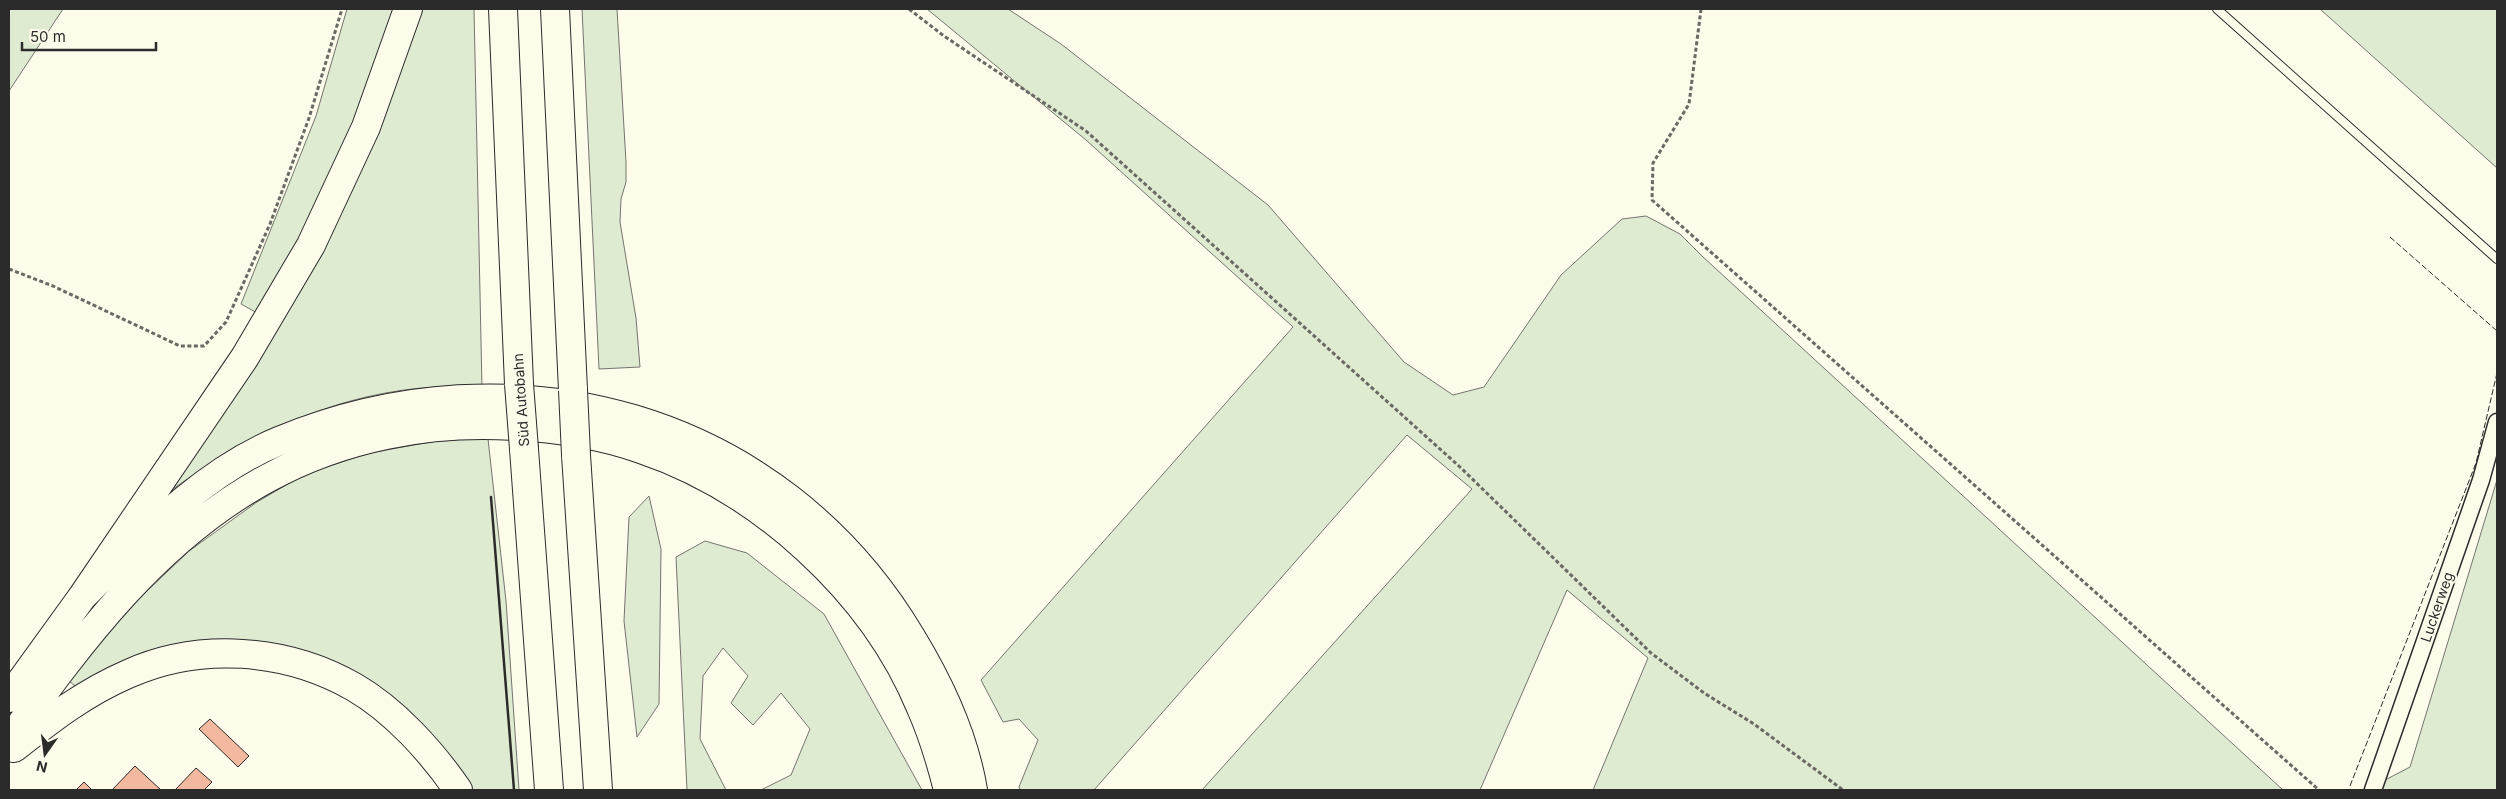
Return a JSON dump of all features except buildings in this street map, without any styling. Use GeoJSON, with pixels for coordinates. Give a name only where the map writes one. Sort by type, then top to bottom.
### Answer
{"type":"FeatureCollection","features":[{"type":"Feature","properties":{"kind":"highway"},"geometry":{"type":"LineString","coordinates":[[9,698],[82,597],[245,357],[312,245],[366,127],[408,9]]}},
{"type":"Feature","properties":{"kind":"highway","name":"Süd Autobahn"},"geometry":{"type":"LineString","coordinates":[[503,9],[519,384],[549,790]]}},
{"type":"Feature","properties":{"kind":"highway"},"geometry":{"type":"LineString","coordinates":[[555,9],[576,455],[598,790]]}},
{"type":"Feature","properties":{"kind":"highway"},"geometry":{"type":"LineString","coordinates":[[82,597],[163,518],[196,492],[231,468],[276,442],[338,419],[398,405],[454,398],[488,397],[562,403],[613,413],[672,432],[717,453],[746,470],[811,516],[853,557],[892,605],[924,657],[952,716],[973,790]]}},
{"type":"Feature","properties":{"kind":"highway"},"geometry":{"type":"LineString","coordinates":[[9,741],[65,662],[117,600],[166,551],[217,509],[269,478],[326,452],[377,437],[425,428],[477,424],[533,427],[587,435],[641,449],[683,466],[759,510],[794,538],[832,573],[867,617],[897,660],[920,705],[938,752],[948,790]]}},
{"type":"Feature","properties":{"kind":"highway"},"geometry":{"type":"LineString","coordinates":[[9,752],[81,697],[129,673],[180,657],[226,653],[276,657],[316,670],[355,687],[399,722],[438,761],[458,790]]}},
{"type":"Feature","properties":{"kind":"street","name":"Luckerweg"},"geometry":{"type":"LineString","coordinates":[[2373,790],[2481,480],[2497,422]]}},
{"type":"Feature","properties":{"kind":"lane"},"geometry":{"type":"LineString","coordinates":[[2217,9],[2497,259]]}},
{"type":"Feature","properties":{"kind":"path"},"geometry":{"type":"LineString","coordinates":[[9,269],[53,286],[180,346],[204,346],[226,322],[270,224],[309,118],[342,9]]}},
{"type":"Feature","properties":{"kind":"path"},"geometry":{"type":"LineString","coordinates":[[909,9],[944,36],[1086,132],[1460,467],[1651,653],[1704,693],[1754,724],[1843,790]]}},
{"type":"Feature","properties":{"kind":"path"},"geometry":{"type":"LineString","coordinates":[[1701,9],[1689,104],[1653,163],[1652,200],[2318,790]]}},
{"type":"Feature","properties":{"kind":"green space"},"geometry":{"type":"Polygon","coordinates":[[[9,9],[63,9],[9,91],[9,9]]]}},
{"type":"Feature","properties":{"kind":"green space"},"geometry":{"type":"Polygon","coordinates":[[[347,9],[393,9],[365,93],[325,193],[259,314],[241,304],[316,116],[347,9]]]}},
{"type":"Feature","properties":{"kind":"green space"},"geometry":{"type":"Polygon","coordinates":[[[414,9],[474,9],[482,388],[442,387],[400,391],[365,397],[330,407],[264,434],[202,469],[173,489],[235,390],[414,9]]]}},
{"type":"Feature","properties":{"kind":"green space"},"geometry":{"type":"Polygon","coordinates":[[[582,9],[617,9],[626,162],[626,182],[621,199],[620,222],[636,318],[640,367],[599,369],[582,9]]]}},
{"type":"Feature","properties":{"kind":"green space"},"geometry":{"type":"Polygon","coordinates":[[[927,9],[1008,9],[1061,44],[1268,205],[1404,362],[1453,395],[1484,387],[1561,275],[1622,219],[1646,216],[1680,234],[2283,790],[1593,790],[1648,658],[1567,590],[1480,790],[1202,790],[1472,489],[1407,435],[1094,790],[1020,790],[1019,787],[1038,740],[1019,719],[1003,722],[981,680],[1293,327],[1086,140],[927,9]]]}},
{"type":"Feature","properties":{"kind":"green space"},"geometry":{"type":"Polygon","coordinates":[[[2320,9],[2497,9],[2497,168],[2320,9]]]}},
{"type":"Feature","properties":{"kind":"green space"},"geometry":{"type":"Polygon","coordinates":[[[488,439],[506,601],[519,790],[466,790],[440,749],[255,645],[76,687],[68,680],[126,611],[189,551],[257,502],[305,474],[369,453],[442,440],[488,439]]]}},
{"type":"Feature","properties":{"kind":"green space"},"geometry":{"type":"Polygon","coordinates":[[[2497,480],[2497,790],[2366,790],[2410,767],[2497,480]]]}},
{"type":"Feature","properties":{"kind":"green space"},"geometry":{"type":"Polygon","coordinates":[[[649,496],[661,549],[659,704],[637,737],[624,621],[629,517],[649,496]]]}},
{"type":"Feature","properties":{"kind":"green space"},"geometry":{"type":"Polygon","coordinates":[[[705,541],[747,553],[824,614],[922,790],[761,790],[791,775],[810,729],[781,693],[753,725],[731,703],[748,676],[723,648],[703,676],[700,739],[726,790],[687,790],[676,557],[705,541]]]}},
{"type":"Feature","properties":{"kind":"fence"},"geometry":{"type":"LineString","coordinates":[[2390,237],[2497,331]]}},
{"type":"Feature","properties":{"kind":"fence"},"geometry":{"type":"LineString","coordinates":[[2350,786],[2476,463],[2497,373]]}},
{"type":"Feature","properties":{"kind":"wall"},"geometry":{"type":"LineString","coordinates":[[491,497],[514,790]]}}]}
